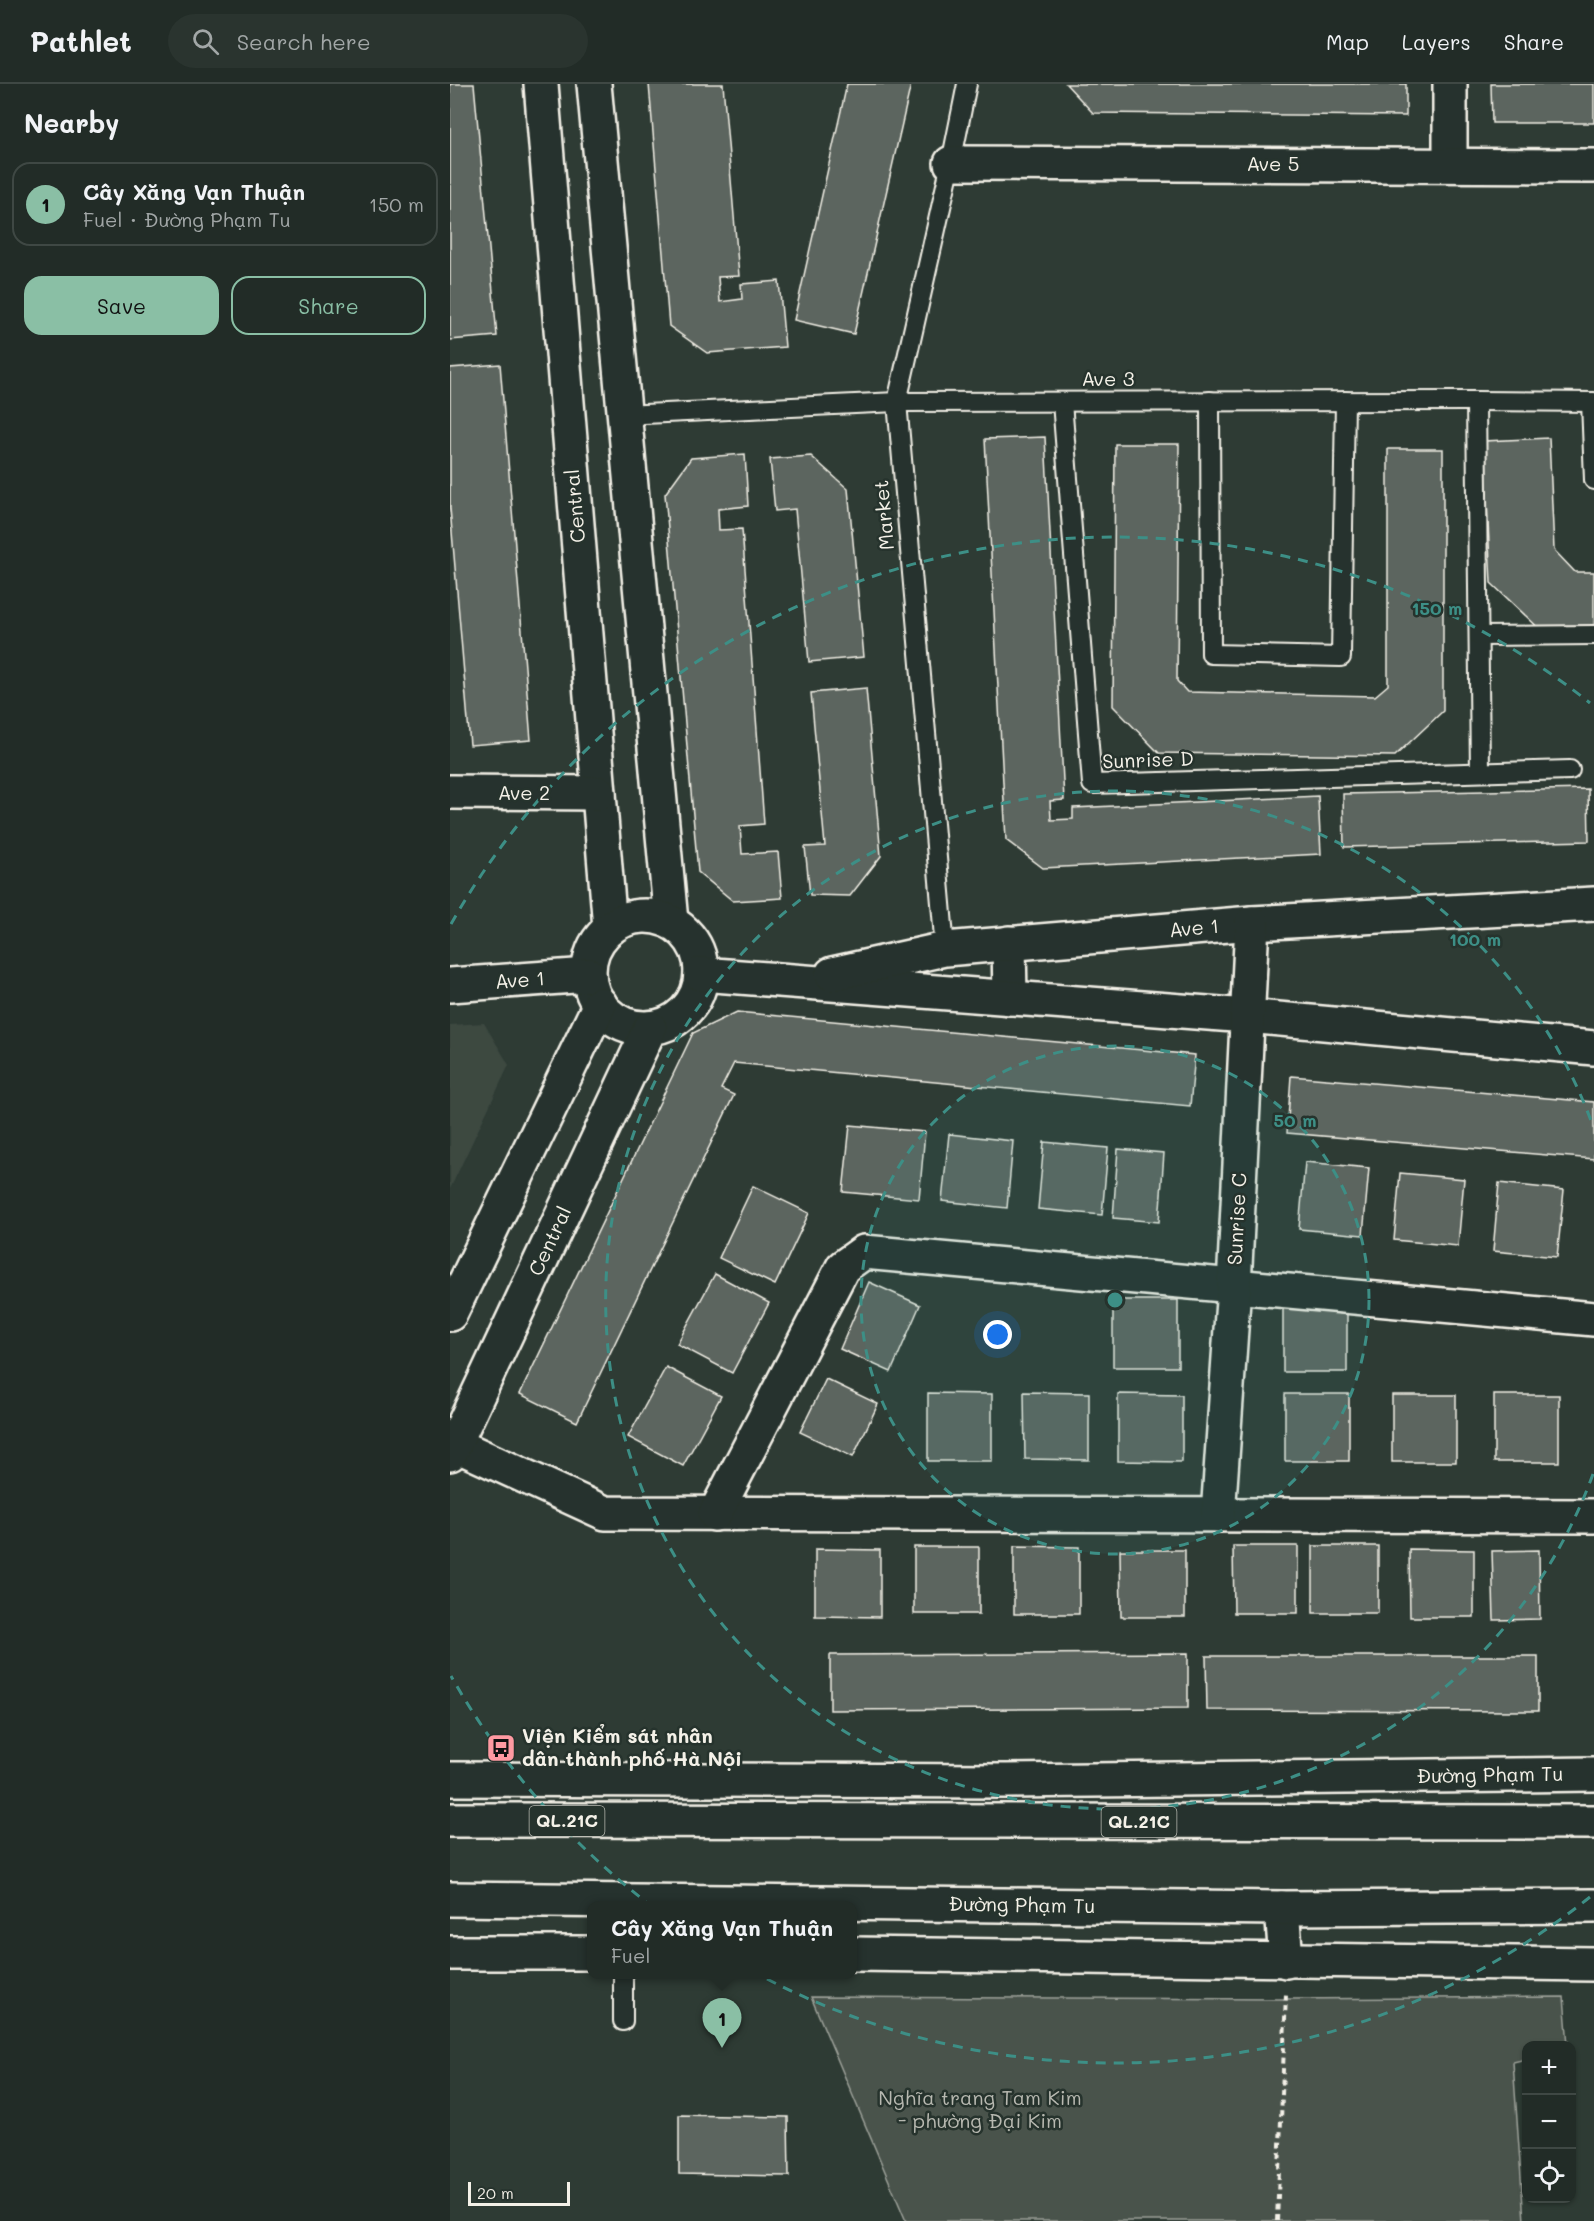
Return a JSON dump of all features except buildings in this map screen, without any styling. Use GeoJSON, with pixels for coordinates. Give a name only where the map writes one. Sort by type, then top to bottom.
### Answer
{"type":"FeatureCollection","features":[{"type":"Feature","properties":{"kind":"main road","name":"Central"},"geometry":{"type":"LineString","coordinates":[[541,84],[610,928]]}},
{"type":"Feature","properties":{"kind":"main road"},"geometry":{"type":"LineString","coordinates":[[594,84],[671,922]]}},
{"type":"Feature","properties":{"kind":"main road"},"geometry":{"type":"LineString","coordinates":[[1450,84],[1450,164]]}},
{"type":"Feature","properties":{"kind":"main road","name":"Ave 5"},"geometry":{"type":"LineString","coordinates":[[951,163],[1594,166]]}},
{"type":"Feature","properties":{"kind":"main road","name":"Ave 2"},"geometry":{"type":"LineString","coordinates":[[450,792],[599,793]]}},
{"type":"Feature","properties":{"kind":"main road","name":"Ave 1"},"geometry":{"type":"LineString","coordinates":[[797,982],[945,949],[1252,923],[1594,904]]}},
{"type":"Feature","properties":{"kind":"main road"},"geometry":{"type":"LineString","coordinates":[[646,915],[671,922],[682,929],[694,944],[701,962],[701,981],[695,1000],[683,1015],[667,1025],[650,1028],[632,1027],[615,1020],[594,989],[591,958],[598,941],[610,928],[627,919],[646,915]]}},
{"type":"Feature","properties":{"kind":"main road","name":"Sunrise C"},"geometry":{"type":"LineString","coordinates":[[1218,1515],[1234,1286],[1252,923]]}},
{"type":"Feature","properties":{"kind":"main road"},"geometry":{"type":"LineString","coordinates":[[1009,944],[1010,998]]}},
{"type":"Feature","properties":{"kind":"main road","name":"Ave 1"},"geometry":{"type":"LineString","coordinates":[[701,974],[1247,1016],[1594,1048]]}},
{"type":"Feature","properties":{"kind":"main road","name":"Ave 1"},"geometry":{"type":"LineString","coordinates":[[450,985],[594,989]]}},
{"type":"Feature","properties":{"kind":"main road"},"geometry":{"type":"LineString","coordinates":[[450,1314],[594,989]]}},
{"type":"Feature","properties":{"kind":"main road","name":"Central"},"geometry":{"type":"LineString","coordinates":[[452,1449],[650,1028]]}},
{"type":"Feature","properties":{"kind":"main road"},"geometry":{"type":"LineString","coordinates":[[715,1514],[843,1267],[864,1252],[1594,1319]]}},
{"type":"Feature","properties":{"kind":"main road"},"geometry":{"type":"LineString","coordinates":[[452,1449],[605,1513],[1594,1516]]}},
{"type":"Feature","properties":{"kind":"main road","name":"Đường Phạm Tu"},"geometry":{"type":"LineString","coordinates":[[450,1779],[1006,1781],[1594,1774]]}},
{"type":"Feature","properties":{"kind":"main road","name":"QL.21C"},"geometry":{"type":"LineString","coordinates":[[450,1820],[1594,1822]]}},
{"type":"Feature","properties":{"kind":"main road","name":"Đường Phạm Tu"},"geometry":{"type":"LineString","coordinates":[[450,1899],[635,1901]]}},
{"type":"Feature","properties":{"kind":"main road","name":"Đường Phạm Tu"},"geometry":{"type":"LineString","coordinates":[[857,1903],[1282,1908],[1594,1906]]}},
{"type":"Feature","properties":{"kind":"main road"},"geometry":{"type":"LineString","coordinates":[[1282,1908],[1286,1960]]}},
{"type":"Feature","properties":{"kind":"main road"},"geometry":{"type":"LineString","coordinates":[[450,1953],[587,1953]]}},
{"type":"Feature","properties":{"kind":"main road"},"geometry":{"type":"LineString","coordinates":[[857,1954],[1594,1964]]}},
{"type":"Feature","properties":{"kind":"lane","name":"Market"},"geometry":{"type":"LineString","coordinates":[[945,949],[897,402],[967,84]]}},
{"type":"Feature","properties":{"kind":"lane"},"geometry":{"type":"LineString","coordinates":[[1210,401],[1211,654],[1341,657],[1345,401]]}},
{"type":"Feature","properties":{"kind":"lane"},"geometry":{"type":"LineString","coordinates":[[1476,401],[1480,772]]}},
{"type":"Feature","properties":{"kind":"lane","name":"Ave 3"},"geometry":{"type":"LineString","coordinates":[[623,415],[897,402],[1593,402]]}},
{"type":"Feature","properties":{"kind":"lane","name":"Sunrise D"},"geometry":{"type":"LineString","coordinates":[[1062,402],[1092,784],[1570,771]]}},
{"type":"Feature","properties":{"kind":"lane"},"geometry":{"type":"LineString","coordinates":[[1593,402],[1594,480]]}},
{"type":"Feature","properties":{"kind":"lane"},"geometry":{"type":"LineString","coordinates":[[1479,636],[1594,635]]}},
{"type":"Feature","properties":{"kind":"lane"},"geometry":{"type":"LineString","coordinates":[[623,1979],[623,2021]]}},
{"type":"Feature","properties":{"kind":"path"},"geometry":{"type":"LineString","coordinates":[[1277,2221],[1286,1960]]}},
{"type":"Feature","properties":{"kind":"shaded area"},"geometry":{"type":"Polygon","coordinates":[[[484,1023],[509,1065],[450,1189],[450,1025],[484,1023]]]}},
{"type":"Feature","properties":{"kind":"green space","name":"Nghĩa trang Tam Kim - phường Đại Kim"},"geometry":{"type":"Polygon","coordinates":[[[811,1997],[1286,1999],[1564,1997],[1568,2041],[1522,2041],[1522,2060],[1513,2062],[1524,2221],[906,2221],[811,1997]]]}},
{"type":"Feature","properties":{"kind":"place","name":"Viện Kiểm sát nhân dân thành phố Hà Nội"},"geometry":{"type":"Point","coordinates":[501,1748]}},
{"type":"Feature","properties":{"kind":"place","name":"Cây Xăng Vạn Thuận"},"geometry":{"type":"Point","coordinates":[722,2048]}}]}
